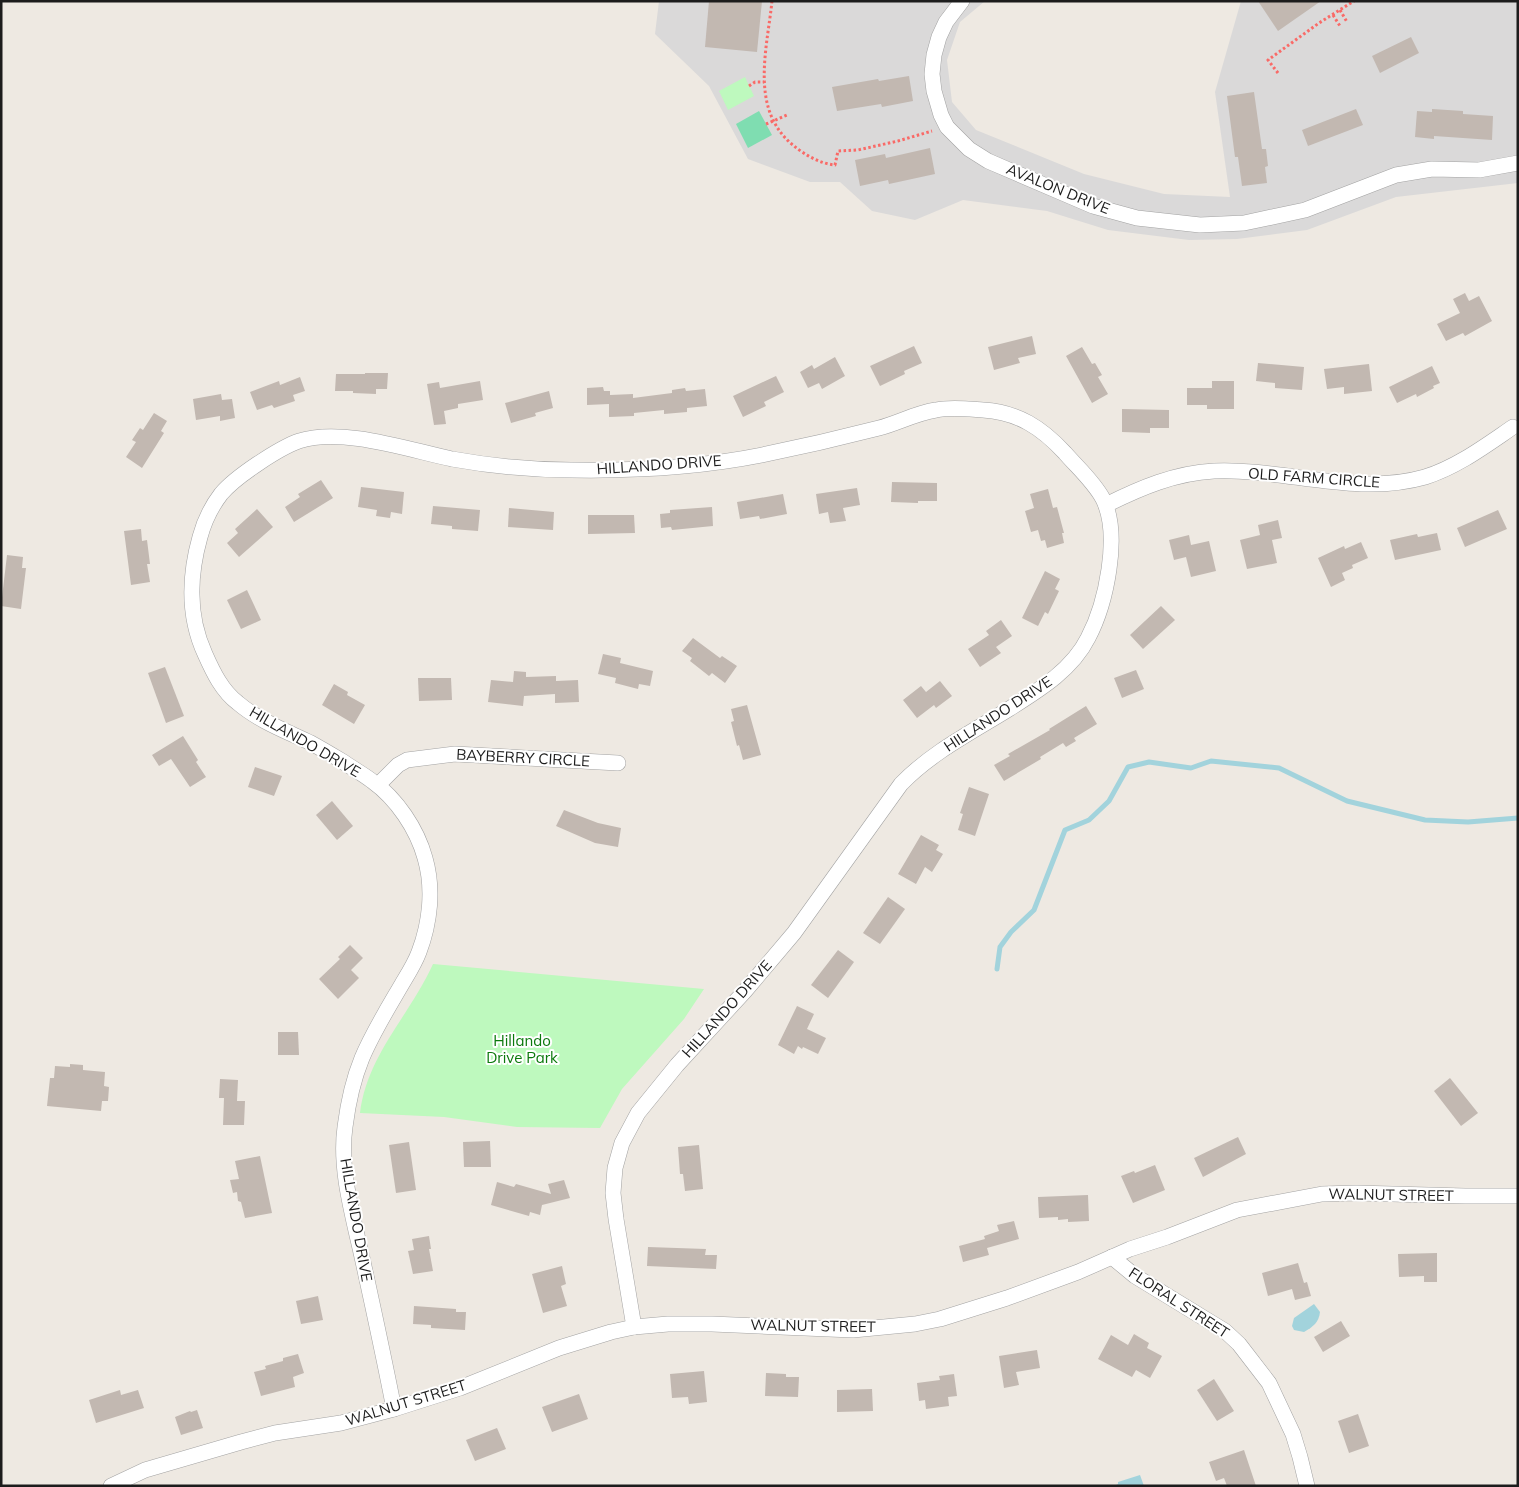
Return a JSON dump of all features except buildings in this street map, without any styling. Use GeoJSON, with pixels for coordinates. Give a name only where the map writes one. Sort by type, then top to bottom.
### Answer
{"type":"FeatureCollection","features":[{"type":"Feature","properties":{"kind":"street","name":"AVALON DRIVE"},"geometry":{"type":"LineString","coordinates":[[962,1],[946,22],[934,55],[932,74],[934,91],[941,115],[947,127],[969,149],[988,161],[1093,206],[1137,218],[1200,225],[1244,223],[1305,210],[1396,175],[1432,169],[1479,170],[1518,163]]}},
{"type":"Feature","properties":{"kind":"street","name":"HILLANDO DRIVE"},"geometry":{"type":"LineString","coordinates":[[394,1409],[353,1215],[344,1160],[344,1133],[350,1096],[361,1059],[418,956],[427,923],[431,891],[426,861],[415,830],[403,813],[378,785],[320,747],[264,721],[237,703],[225,690],[212,669],[200,642],[194,622],[191,592],[195,557],[202,530],[212,507],[219,496],[230,485],[269,456],[296,442],[316,437],[357,437],[460,460],[526,469],[656,468],[757,456],[879,428],[939,409],[987,410],[1009,413],[1021,418],[1055,442],[1088,478],[1106,505],[1111,524],[1110,566],[1098,618],[1085,645],[1075,659],[1054,679],[934,755],[906,778],[794,933],[745,991],[677,1065],[638,1113],[622,1143],[615,1168],[613,1193],[634,1327]]}},
{"type":"Feature","properties":{"kind":"street","name":"OLD FARM CIRCLE"},"geometry":{"type":"LineString","coordinates":[[1106,505],[1158,482],[1184,475],[1214,471],[1252,473],[1352,484],[1387,484],[1406,481],[1425,477],[1446,469],[1465,459],[1513,427]]}},
{"type":"Feature","properties":{"kind":"street","name":"BAYBERRY CIRCLE"},"geometry":{"type":"LineString","coordinates":[[378,785],[398,765],[407,760],[455,754],[618,762]]}},
{"type":"Feature","properties":{"kind":"street","name":"WALNUT STREET"},"geometry":{"type":"LineString","coordinates":[[111,1486],[145,1470],[240,1442],[276,1433],[341,1422],[394,1409],[460,1388],[559,1348],[634,1327],[668,1324],[712,1324],[853,1330],[915,1324],[940,1319],[1007,1298],[1078,1272],[1130,1249],[1237,1210],[1322,1194],[1518,1196]]}},
{"type":"Feature","properties":{"kind":"street","name":"FLORAL STREET"},"geometry":{"type":"LineString","coordinates":[[1112,1257],[1135,1276],[1225,1331],[1239,1344],[1269,1383],[1293,1434],[1307,1486]]}},
{"type":"Feature","properties":{"kind":"path"},"geometry":{"type":"LineString","coordinates":[[772,1],[764,82],[766,100],[780,132],[804,154],[831,165],[836,165],[838,151],[858,150],[931,131],[938,132]]}},
{"type":"Feature","properties":{"kind":"path"},"geometry":{"type":"LineString","coordinates":[[1278,73],[1268,60],[1354,1]]}},
{"type":"Feature","properties":{"kind":"path"},"geometry":{"type":"LineString","coordinates":[[1340,10],[1347,22]]}},
{"type":"Feature","properties":{"kind":"path"},"geometry":{"type":"LineString","coordinates":[[1333,15],[1340,26]]}},
{"type":"Feature","properties":{"kind":"path"},"geometry":{"type":"LineString","coordinates":[[749,86],[754,82],[764,82]]}},
{"type":"Feature","properties":{"kind":"path"},"geometry":{"type":"LineString","coordinates":[[766,124],[787,115]]}},
{"type":"Feature","properties":{"kind":"shaded area"},"geometry":{"type":"Polygon","coordinates":[[[659,1],[985,1],[960,22],[947,60],[952,102],[976,130],[1084,174],[1164,194],[1230,197],[1215,92],[1241,1],[1518,1],[1518,183],[1396,197],[1307,230],[1237,239],[1189,240],[1108,230],[1047,211],[963,200],[915,220],[872,211],[840,182],[810,182],[748,159],[709,86],[655,34],[659,1]]]}},
{"type":"Feature","properties":{"kind":"green space"},"geometry":{"type":"Polygon","coordinates":[[[745,77],[754,96],[728,110],[719,91],[745,77]]]}},
{"type":"Feature","properties":{"kind":"green space"},"geometry":{"type":"Polygon","coordinates":[[[759,111],[772,135],[748,148],[736,124],[759,111]]]}},
{"type":"Feature","properties":{"kind":"green space","name":"Hillando Drive Park"},"geometry":{"type":"Polygon","coordinates":[[[433,964],[704,989],[684,1019],[622,1089],[600,1128],[517,1127],[444,1117],[360,1113],[364,1092],[371,1072],[424,983],[433,964]]]}},
{"type":"Feature","properties":{"kind":"water"},"geometry":{"type":"Polygon","coordinates":[[[1314,1304],[1320,1312],[1315,1324],[1304,1332],[1294,1330],[1292,1326],[1294,1318],[1314,1304]]]}},
{"type":"Feature","properties":{"kind":"water"},"geometry":{"type":"Polygon","coordinates":[[[1140,1475],[1144,1486],[1114,1486],[1118,1482],[1140,1475]]]}},
{"type":"Feature","properties":{"kind":"waterway"},"geometry":{"type":"LineString","coordinates":[[997,969],[1000,947],[1011,932],[1034,910],[1065,830],[1089,820],[1109,801],[1128,767],[1149,762],[1191,768],[1211,761],[1279,768],[1347,801],[1425,820],[1468,822],[1518,818]]}}]}
